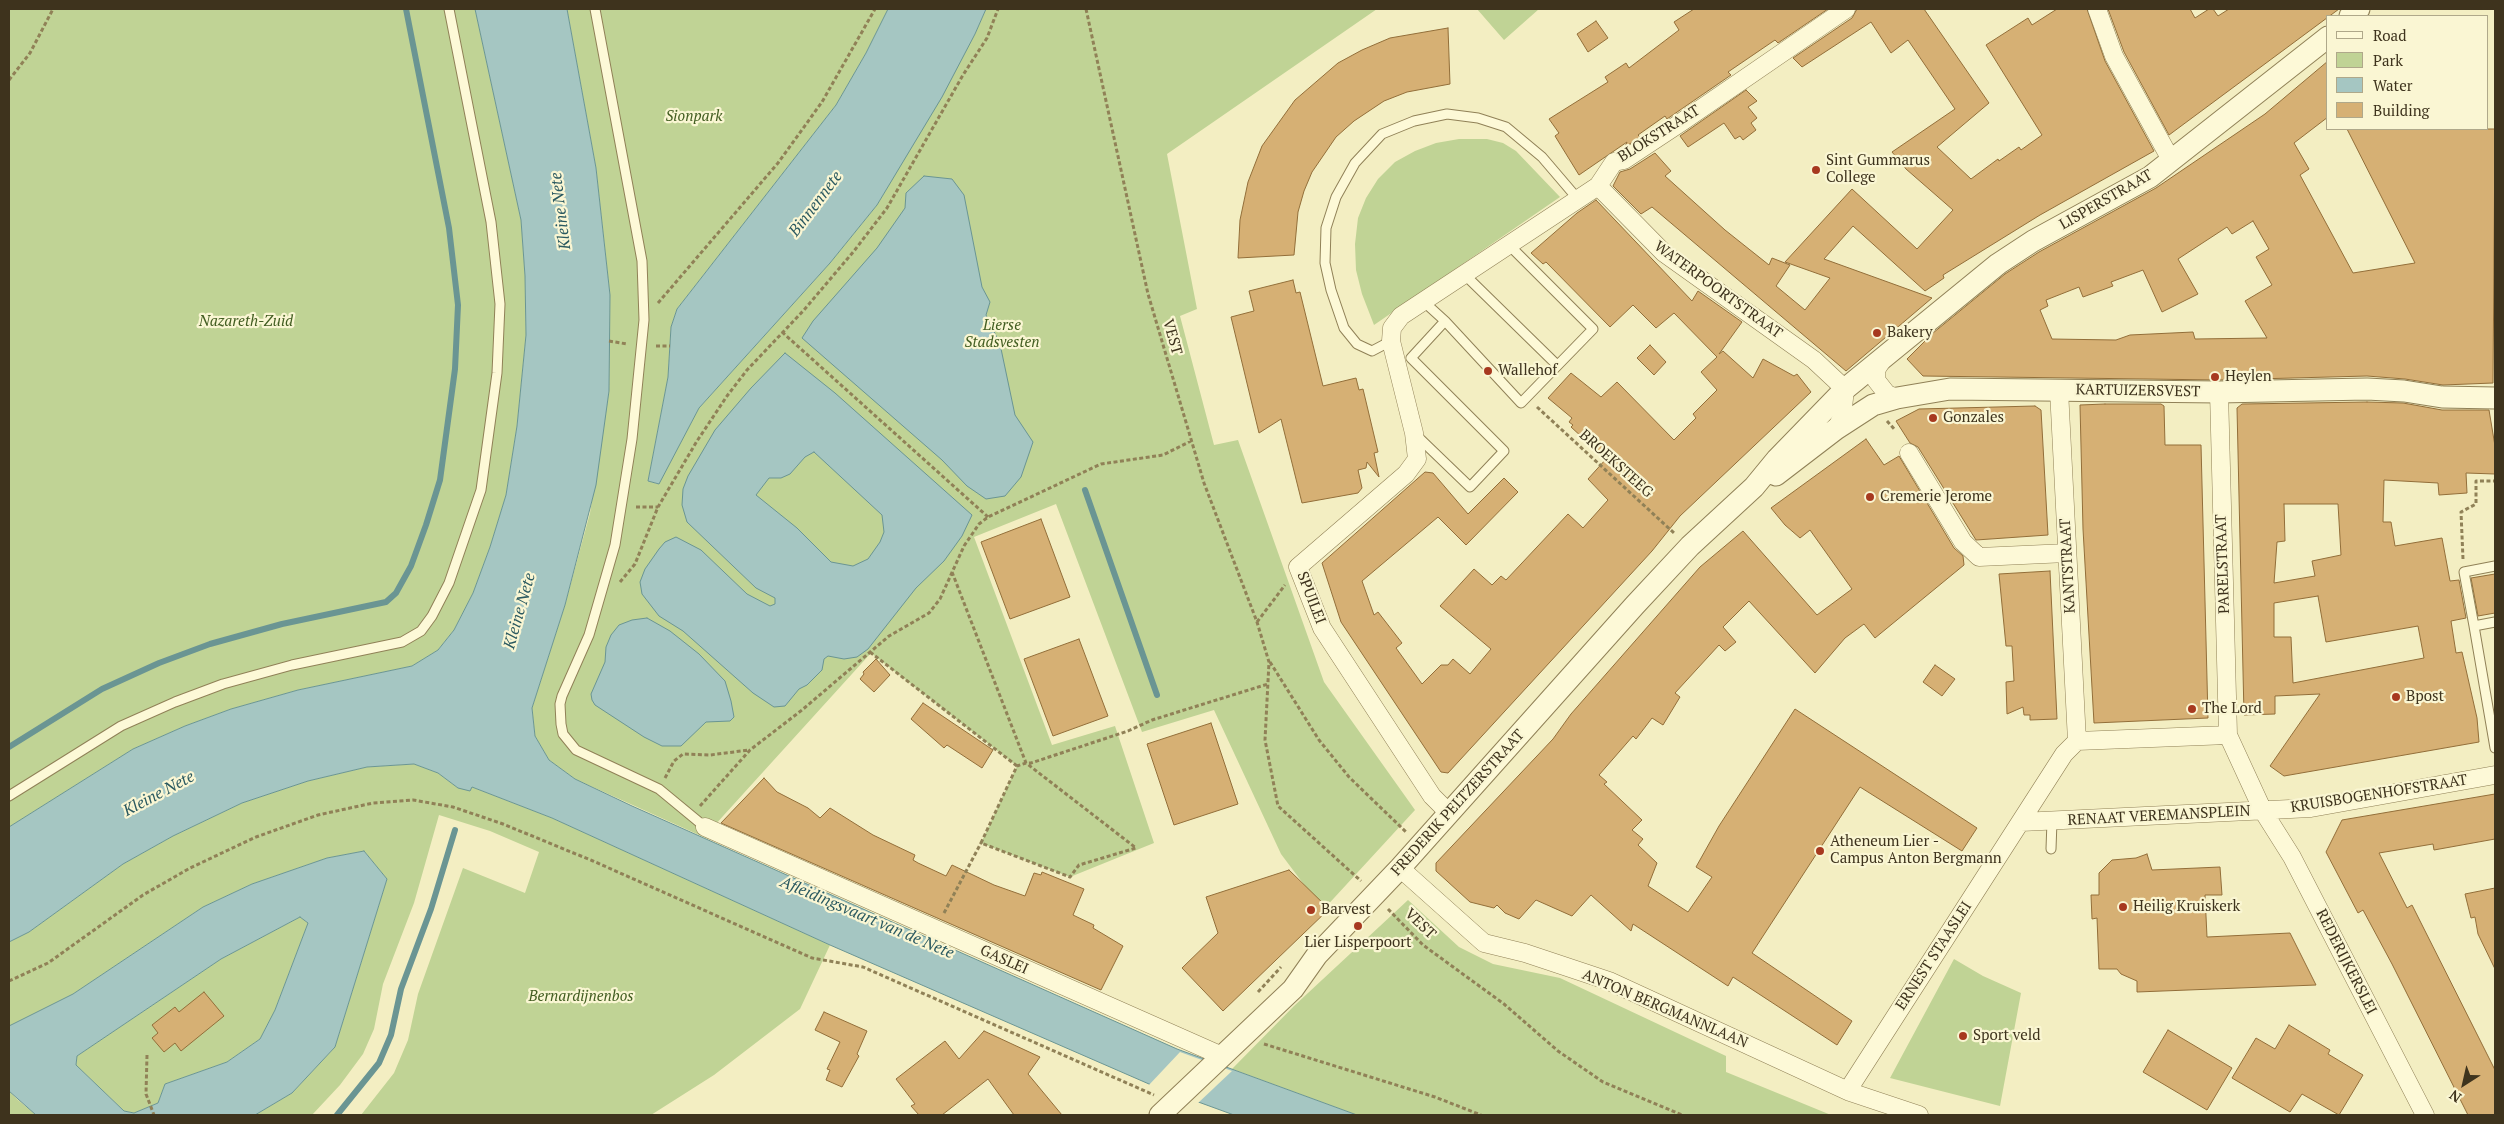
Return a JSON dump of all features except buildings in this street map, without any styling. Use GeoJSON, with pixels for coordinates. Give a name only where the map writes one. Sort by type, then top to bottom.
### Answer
{"type":"FeatureCollection","features":[{"type":"Feature","properties":{"kind":"street","name":"BLOKSTRAAT"},"geometry":{"type":"LineString","coordinates":[[1391,341],[1392,328],[1400,316],[1598,186],[1614,162],[1624,160],[1668,131],[1846,9]]}},
{"type":"Feature","properties":{"kind":"street"},"geometry":{"type":"LineString","coordinates":[[2097,9],[2114,56],[2172,160]]}},
{"type":"Feature","properties":{"kind":"street","name":"LISPERSTRAAT"},"geometry":{"type":"LineString","coordinates":[[1845,389],[1998,264],[2033,241],[2150,177],[2326,39]]}},
{"type":"Feature","properties":{"kind":"street","name":"WATERPOORTSTRAAT"},"geometry":{"type":"LineString","coordinates":[[1598,186],[1664,253],[1814,360],[1845,389]]}},
{"type":"Feature","properties":{"kind":"street","name":"SPUILEI"},"geometry":{"type":"LineString","coordinates":[[1391,341],[1414,433],[1417,459],[1406,474],[1298,567],[1324,632],[1432,796],[1448,812]]}},
{"type":"Feature","properties":{"kind":"street"},"geometry":{"type":"LineString","coordinates":[[1882,359],[1876,370],[1876,380],[1887,394],[1897,398]]}},
{"type":"Feature","properties":{"kind":"street"},"geometry":{"type":"LineString","coordinates":[[1836,429],[1842,417],[1845,389]]}},
{"type":"Feature","properties":{"kind":"street","name":"FREDERIK PELTZERSTRAAT"},"geometry":{"type":"LineString","coordinates":[[1158,1106],[1182,1094],[1293,989],[1316,955],[1400,868],[1448,812],[1690,546],[1754,487],[1777,458],[1845,389]]}},
{"type":"Feature","properties":{"kind":"street","name":"KARTUIZERSVEST"},"geometry":{"type":"LineString","coordinates":[[1873,405],[1897,398],[1950,389],[2219,392],[2367,389],[2404,391],[2442,397],[2495,398]]}},
{"type":"Feature","properties":{"kind":"street","name":"KANTSTRAAT"},"geometry":{"type":"LineString","coordinates":[[2059,390],[2077,741]]}},
{"type":"Feature","properties":{"kind":"street","name":"PARELSTRAAT"},"geometry":{"type":"LineString","coordinates":[[2219,392],[2228,735]]}},
{"type":"Feature","properties":{"kind":"street","name":"FREDERIK PELTZERSTRAAT"},"geometry":{"type":"LineString","coordinates":[[1754,487],[1777,474],[1836,429],[1873,405]]}},
{"type":"Feature","properties":{"kind":"street"},"geometry":{"type":"LineString","coordinates":[[1909,453],[1963,542],[1979,557],[2067,553]]}},
{"type":"Feature","properties":{"kind":"street"},"geometry":{"type":"LineString","coordinates":[[2021,822],[2064,754],[2077,741],[2228,735]]}},
{"type":"Feature","properties":{"kind":"street","name":"RENAAT VEREMANSPLEIN"},"geometry":{"type":"LineString","coordinates":[[2021,822],[2263,811],[2228,735]]}},
{"type":"Feature","properties":{"kind":"street","name":"KRUISBOGENHOFSTRAAT"},"geometry":{"type":"LineString","coordinates":[[2263,811],[2311,808],[2495,775]]}},
{"type":"Feature","properties":{"kind":"street","name":"REDERIJKERSLEI"},"geometry":{"type":"LineString","coordinates":[[2263,811],[2292,857],[2425,1115]]}},
{"type":"Feature","properties":{"kind":"street","name":"GASLEI"},"geometry":{"type":"LineString","coordinates":[[698,821],[1219,1059]]}},
{"type":"Feature","properties":{"kind":"street","name":"ERNEST STAASLEI"},"geometry":{"type":"LineString","coordinates":[[1848,1090],[2021,822]]}},
{"type":"Feature","properties":{"kind":"street","name":"ANTON BERGMANNLAAN"},"geometry":{"type":"LineString","coordinates":[[1400,868],[1484,943],[1610,981],[1848,1090],[1919,1115]]}},
{"type":"Feature","properties":{"kind":"lane"},"geometry":{"type":"LineString","coordinates":[[9,796],[121,726],[175,702],[223,684],[292,665],[402,642],[421,631],[432,616],[449,583],[481,490],[497,373],[500,304],[491,222],[449,9]]}},
{"type":"Feature","properties":{"kind":"lane"},"geometry":{"type":"LineString","coordinates":[[595,9],[642,261],[644,320],[640,379],[623,503],[602,594],[589,635],[562,696],[560,713],[564,734],[569,743],[584,755],[659,789],[698,821]]}},
{"type":"Feature","properties":{"kind":"lane"},"geometry":{"type":"LineString","coordinates":[[1391,341],[1372,351],[1357,344],[1344,328],[1330,290],[1325,263],[1326,228],[1336,197],[1355,164],[1382,134],[1414,121],[1448,114],[1478,118],[1506,127],[1542,157],[1577,198]]}},
{"type":"Feature","properties":{"kind":"lane"},"geometry":{"type":"LineString","coordinates":[[1423,301],[1446,321],[1521,404],[1528,399],[1557,364],[1594,329],[1508,244]]}},
{"type":"Feature","properties":{"kind":"lane"},"geometry":{"type":"LineString","coordinates":[[1464,274],[1557,364]]}},
{"type":"Feature","properties":{"kind":"lane"},"geometry":{"type":"LineString","coordinates":[[1414,433],[1470,487],[1504,451],[1411,358],[1446,321]]}},
{"type":"Feature","properties":{"kind":"lane"},"geometry":{"type":"LineString","coordinates":[[2495,566],[2464,572],[2495,748]]}},
{"type":"Feature","properties":{"kind":"lane"},"geometry":{"type":"LineString","coordinates":[[2474,626],[2495,622]]}},
{"type":"Feature","properties":{"kind":"lane"},"geometry":{"type":"LineString","coordinates":[[2051,849],[2052,821]]}},
{"type":"Feature","properties":{"kind":"path"},"geometry":{"type":"LineString","coordinates":[[9,80],[30,53],[53,9]]}},
{"type":"Feature","properties":{"kind":"path"},"geometry":{"type":"LineString","coordinates":[[644,320],[778,164],[822,102],[875,9]]}},
{"type":"Feature","properties":{"kind":"path"},"geometry":{"type":"LineString","coordinates":[[602,594],[630,572],[658,507],[697,441],[727,396],[747,370],[854,251],[887,208],[963,75],[987,38],[998,9]]}},
{"type":"Feature","properties":{"kind":"path","name":"VEST"},"geometry":{"type":"LineString","coordinates":[[1086,9],[1148,294],[1204,483],[1257,622],[1269,662],[1318,740],[1348,776],[1411,836]]}},
{"type":"Feature","properties":{"kind":"path"},"geometry":{"type":"LineString","coordinates":[[782,332],[988,517]]}},
{"type":"Feature","properties":{"kind":"path","name":"BROEKSTEEG"},"geometry":{"type":"LineString","coordinates":[[1528,399],[1690,546]]}},
{"type":"Feature","properties":{"kind":"path"},"geometry":{"type":"LineString","coordinates":[[698,821],[750,750],[802,710],[895,633],[929,614],[940,599],[971,535],[988,517],[1101,464],[1163,454],[1191,441]]}},
{"type":"Feature","properties":{"kind":"path"},"geometry":{"type":"LineString","coordinates":[[2464,572],[2461,512],[2476,504],[2476,481],[2495,481]]}},
{"type":"Feature","properties":{"kind":"path"},"geometry":{"type":"LineString","coordinates":[[623,503],[635,507],[658,507]]}},
{"type":"Feature","properties":{"kind":"path"},"geometry":{"type":"LineString","coordinates":[[1257,622],[1298,567]]}},
{"type":"Feature","properties":{"kind":"path"},"geometry":{"type":"LineString","coordinates":[[952,572],[1026,763],[1136,848],[1080,865],[1070,878],[981,843]]}},
{"type":"Feature","properties":{"kind":"path"},"geometry":{"type":"LineString","coordinates":[[870,652],[1017,766]]}},
{"type":"Feature","properties":{"kind":"path","name":"VEST"},"geometry":{"type":"LineString","coordinates":[[1269,662],[1265,740],[1278,806],[1375,895],[1423,945],[1504,1004],[1558,1051],[1603,1082],[1682,1115]]}},
{"type":"Feature","properties":{"kind":"path"},"geometry":{"type":"LineString","coordinates":[[936,929],[981,843],[1017,766],[1026,763],[1032,764],[1152,720],[1268,684]]}},
{"type":"Feature","properties":{"kind":"path"},"geometry":{"type":"LineString","coordinates":[[659,789],[674,761],[683,754],[710,755],[750,750]]}},
{"type":"Feature","properties":{"kind":"path"},"geometry":{"type":"LineString","coordinates":[[9,981],[48,964],[143,895],[190,868],[256,837],[318,816],[372,803],[413,800],[452,807],[503,824],[812,958],[862,967],[1158,1106]]}},
{"type":"Feature","properties":{"kind":"path"},"geometry":{"type":"LineString","coordinates":[[1242,1037],[1435,1097],[1482,1115]]}},
{"type":"Feature","properties":{"kind":"path"},"geometry":{"type":"LineString","coordinates":[[147,1055],[146,1094],[154,1115]]}},
{"type":"Feature","properties":{"kind":"green space","name":"Nazareth-Zuid"},"geometry":{"type":"Polygon","coordinates":[[[9,9],[475,9],[521,220],[525,276],[526,335],[517,426],[506,495],[473,593],[454,630],[438,650],[412,666],[298,690],[231,709],[185,726],[133,749],[9,827],[9,9]]]}},
{"type":"Feature","properties":{"kind":"green space","name":"Lierse Stadsvesten"},"geometry":{"type":"Polygon","coordinates":[[[567,9],[888,9],[866,53],[836,105],[677,309],[671,327],[668,377],[648,481],[658,484],[699,408],[830,263],[877,205],[975,34],[986,9],[1377,9],[1167,154],[1197,309],[1180,316],[1214,445],[1238,440],[1324,682],[1415,810],[1323,910],[1281,854],[1214,710],[1142,732],[1056,504],[974,537],[1052,745],[1115,726],[1154,843],[1070,877],[981,843],[1017,766],[871,653],[714,826],[708,839],[575,779],[549,760],[535,736],[532,708],[565,605],[590,513],[609,391],[610,295],[596,168],[567,9]]]}},
{"type":"Feature","properties":{"kind":"green space"},"geometry":{"type":"Polygon","coordinates":[[[1477,9],[1539,9],[1504,40],[1477,9]]]}},
{"type":"Feature","properties":{"kind":"green space"},"geometry":{"type":"Polygon","coordinates":[[[1459,139],[1487,139],[1503,143],[1516,151],[1560,197],[1374,325],[1362,294],[1356,270],[1355,244],[1358,218],[1366,198],[1378,179],[1395,162],[1415,151],[1436,143],[1459,139]]]}},
{"type":"Feature","properties":{"kind":"green space","name":"Bernardijnenbos"},"geometry":{"type":"Polygon","coordinates":[[[414,764],[438,773],[458,788],[472,787],[552,818],[830,945],[800,1009],[714,1075],[651,1115],[361,1115],[394,1073],[408,1040],[418,994],[463,868],[525,893],[539,852],[490,831],[439,815],[414,903],[383,984],[374,1029],[363,1054],[340,1085],[312,1115],[255,1115],[292,1093],[335,1047],[387,879],[364,851],[327,858],[252,884],[203,907],[73,994],[9,1026],[9,942],[29,932],[123,864],[173,836],[242,803],[308,781],[367,767],[414,764]]]}},
{"type":"Feature","properties":{"kind":"green space"},"geometry":{"type":"Polygon","coordinates":[[[1408,900],[1459,947],[1493,964],[1560,978],[1726,1056],[1726,1072],[1831,1115],[1357,1115],[1232,1069],[1294,1006],[1408,900]]]}},
{"type":"Feature","properties":{"kind":"green space"},"geometry":{"type":"Polygon","coordinates":[[[300,917],[308,923],[275,1010],[260,1039],[227,1062],[165,1084],[158,1103],[134,1113],[124,1111],[76,1065],[77,1056],[221,959],[300,917]]]}},
{"type":"Feature","properties":{"kind":"green space","name":"Sport veld"},"geometry":{"type":"Polygon","coordinates":[[[1954,959],[1983,976],[2021,993],[2000,1106],[1890,1078],[1954,959]]]}},
{"type":"Feature","properties":{"kind":"green space"},"geometry":{"type":"Polygon","coordinates":[[[9,1091],[18,1100],[36,1115],[9,1115],[9,1091]]]}},
{"type":"Feature","properties":{"kind":"water"},"geometry":{"type":"Polygon","coordinates":[[[475,9],[567,9],[596,168],[610,295],[609,391],[596,485],[565,605],[532,708],[535,736],[549,760],[575,779],[632,806],[1177,1049],[1357,1115],[1234,1115],[1149,1084],[830,945],[552,818],[472,787],[470,791],[458,788],[438,773],[414,764],[367,767],[308,781],[242,803],[173,836],[123,864],[29,932],[9,942],[9,827],[133,749],[185,726],[231,709],[298,690],[412,666],[438,650],[454,630],[473,593],[506,495],[517,426],[526,335],[525,276],[521,220],[475,9]]]}},
{"type":"Feature","properties":{"kind":"water","name":"Binnennete"},"geometry":{"type":"Polygon","coordinates":[[[888,9],[986,9],[942,97],[877,205],[830,263],[699,408],[659,484],[648,481],[668,377],[671,327],[677,309],[836,105],[866,53],[888,9]]]}},
{"type":"Feature","properties":{"kind":"water"},"geometry":{"type":"Polygon","coordinates":[[[924,176],[952,179],[964,195],[982,287],[990,302],[986,315],[1000,344],[1015,415],[1033,442],[1021,477],[1005,496],[986,499],[967,486],[942,460],[802,338],[813,321],[877,248],[905,208],[906,193],[924,176]]]}},
{"type":"Feature","properties":{"kind":"water"},"geometry":{"type":"Polygon","coordinates":[[[785,353],[835,393],[972,515],[962,536],[944,561],[916,588],[868,649],[857,657],[844,659],[828,656],[824,659],[822,670],[807,685],[799,689],[785,706],[774,707],[753,693],[683,631],[659,616],[642,594],[640,582],[645,569],[659,549],[665,542],[676,537],[701,550],[747,594],[770,606],[775,604],[775,598],[756,588],[687,522],[682,505],[683,489],[688,476],[715,430],[751,388],[785,353]],[[814,452],[805,457],[790,474],[781,478],[769,478],[756,495],[797,528],[831,562],[853,566],[868,559],[880,542],[884,532],[882,515],[814,452]]]}},
{"type":"Feature","properties":{"kind":"water"},"geometry":{"type":"Polygon","coordinates":[[[647,618],[670,631],[699,654],[725,681],[731,701],[734,717],[730,721],[706,722],[681,746],[662,746],[644,737],[595,705],[592,700],[591,694],[605,662],[606,647],[611,635],[619,625],[632,620],[647,618]]]}},
{"type":"Feature","properties":{"kind":"water"},"geometry":{"type":"Polygon","coordinates":[[[364,851],[387,879],[335,1047],[292,1093],[255,1115],[36,1115],[9,1091],[9,1026],[73,994],[203,907],[252,884],[327,858],[364,851]],[[300,917],[221,959],[77,1056],[76,1065],[124,1111],[134,1113],[158,1103],[165,1084],[227,1062],[260,1039],[275,1010],[308,923],[300,917]]]}},
{"type":"Feature","properties":{"kind":"pier"},"geometry":{"type":"Polygon","coordinates":[[[1180,1052],[1232,1071],[1197,1104],[1148,1086],[1180,1052]]]}},
{"type":"Feature","properties":{"kind":"waterway"},"geometry":{"type":"LineString","coordinates":[[9,747],[102,689],[159,663],[210,644],[282,624],[386,602],[396,593],[411,566],[440,480],[455,369],[458,305],[449,228],[406,9]]}},
{"type":"Feature","properties":{"kind":"waterway"},"geometry":{"type":"LineString","coordinates":[[1085,490],[1157,695]]}},
{"type":"Feature","properties":{"kind":"waterway"},"geometry":{"type":"LineString","coordinates":[[337,1115],[379,1063],[391,1035],[401,989],[431,909],[455,830]]}},
{"type":"Feature","properties":{"kind":"place","name":"Sint Gummarus College"},"geometry":{"type":"Point","coordinates":[1816,170]}},
{"type":"Feature","properties":{"kind":"place","name":"Bakery"},"geometry":{"type":"Point","coordinates":[1877,333]}},
{"type":"Feature","properties":{"kind":"place","name":"Wallehof"},"geometry":{"type":"Point","coordinates":[1488,371]}},
{"type":"Feature","properties":{"kind":"place","name":"Heylen"},"geometry":{"type":"Point","coordinates":[2215,377]}},
{"type":"Feature","properties":{"kind":"place","name":"Gonzales"},"geometry":{"type":"Point","coordinates":[1933,418]}},
{"type":"Feature","properties":{"kind":"place","name":"Cremerie Jerome"},"geometry":{"type":"Point","coordinates":[1870,497]}},
{"type":"Feature","properties":{"kind":"place","name":"Bpost"},"geometry":{"type":"Point","coordinates":[2396,697]}},
{"type":"Feature","properties":{"kind":"place","name":"The Lord"},"geometry":{"type":"Point","coordinates":[2192,709]}},
{"type":"Feature","properties":{"kind":"place","name":"Atheneum Lier - Campus Anton Bergmann"},"geometry":{"type":"Point","coordinates":[1820,851]}},
{"type":"Feature","properties":{"kind":"place","name":"Heilig Kruiskerk"},"geometry":{"type":"Point","coordinates":[2123,907]}},
{"type":"Feature","properties":{"kind":"place","name":"Barvest"},"geometry":{"type":"Point","coordinates":[1311,910]}},
{"type":"Feature","properties":{"kind":"place","name":"Lier Lisperpoort"},"geometry":{"type":"Point","coordinates":[1358,926]}},
{"type":"Feature","properties":{"kind":"place","name":"Sport veld"},"geometry":{"type":"Point","coordinates":[1963,1036]}},
{"type":"Feature","properties":{"kind":"park label","name":"Sionpark"},"geometry":{"type":"Point","coordinates":[694,117]}},
{"type":"Feature","properties":{"kind":"water label","name":"Kleine Nete"},"geometry":{"type":"Point","coordinates":[561,211]}},
{"type":"Feature","properties":{"kind":"water label","name":"Kleine Nete"},"geometry":{"type":"Point","coordinates":[520,611]}},
{"type":"Feature","properties":{"kind":"water label","name":"Kleine Nete"},"geometry":{"type":"Point","coordinates":[159,794]}},
{"type":"Feature","properties":{"kind":"water label","name":"Afleidingsvaart van de Nete"},"geometry":{"type":"Point","coordinates":[867,918]}}]}
